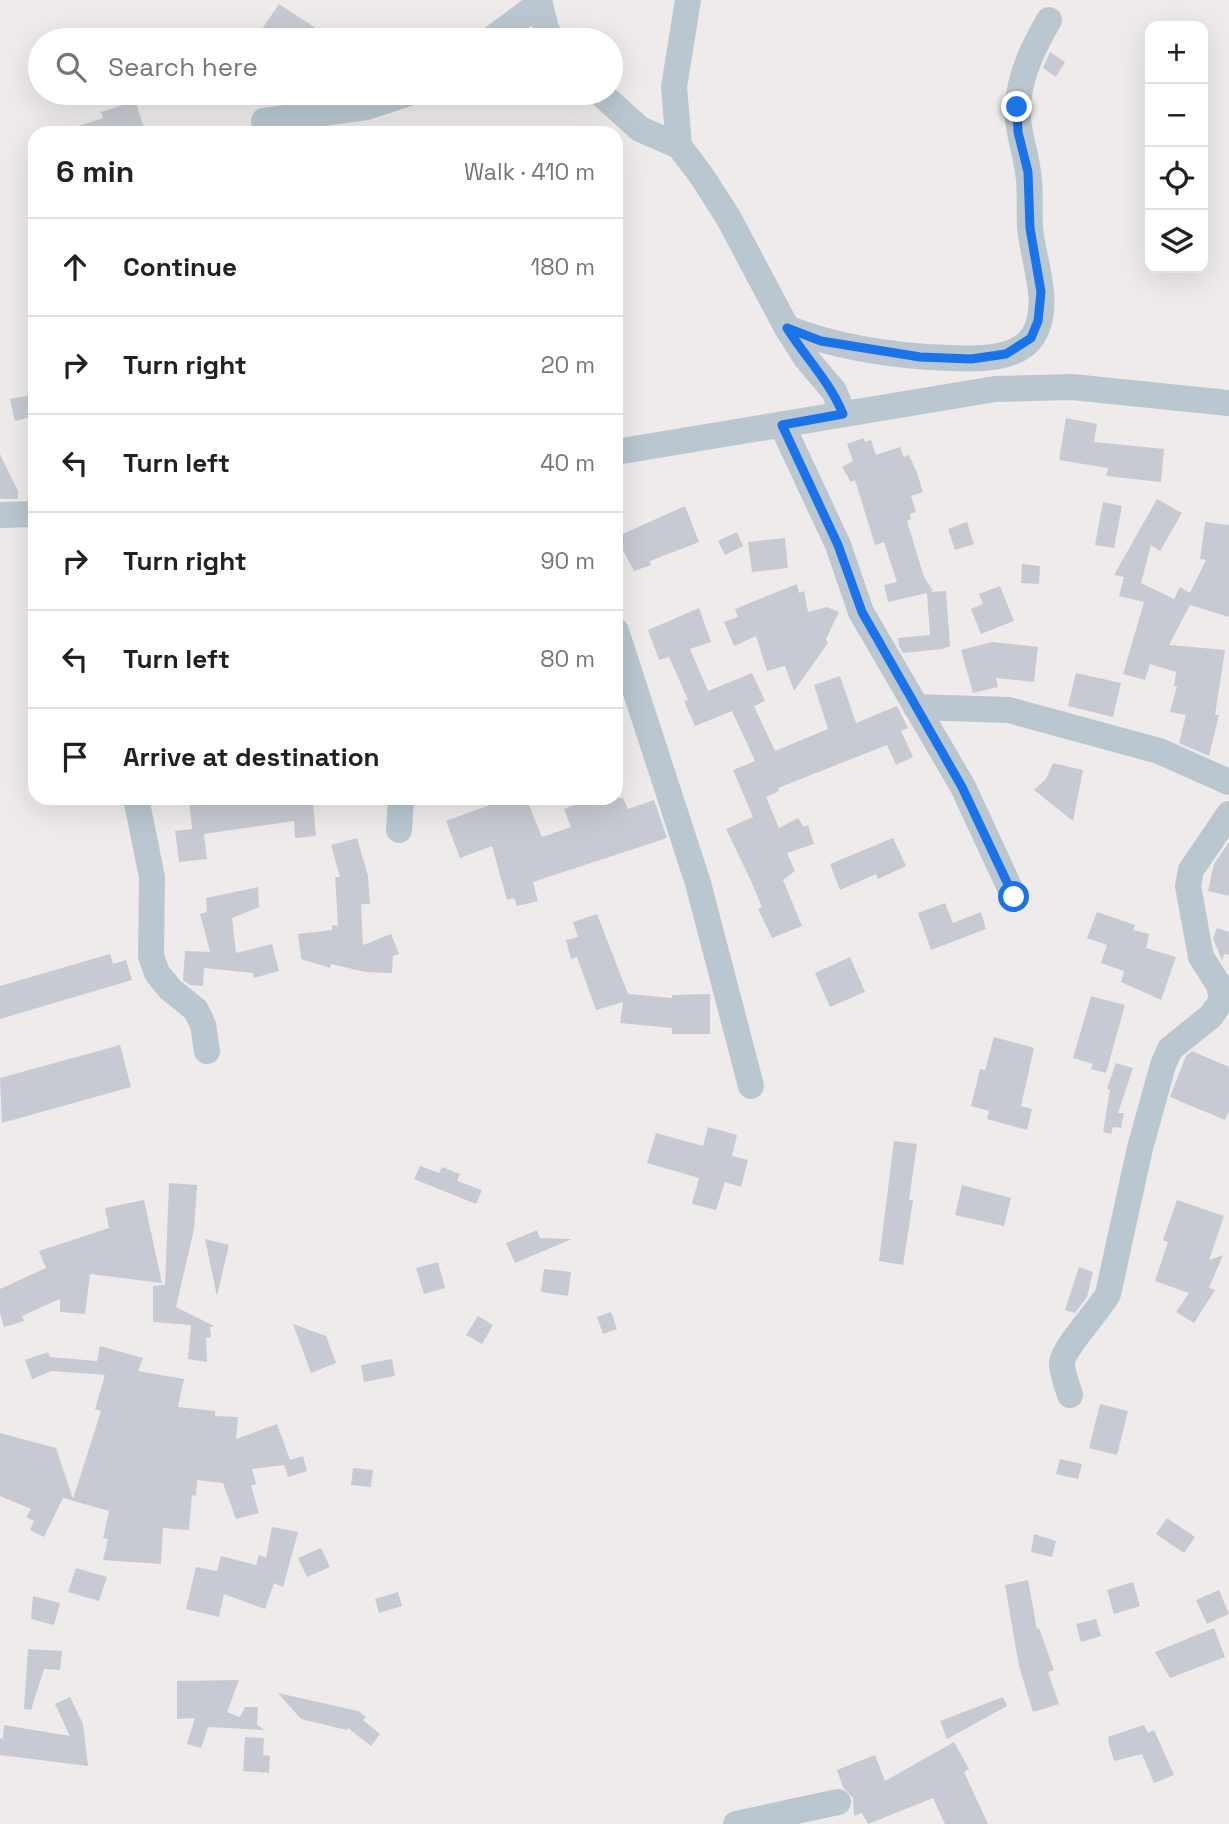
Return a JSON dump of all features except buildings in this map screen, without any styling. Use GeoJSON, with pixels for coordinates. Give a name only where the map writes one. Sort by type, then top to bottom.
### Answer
{"type":"FeatureCollection","features":[{"type":"Feature","properties":{"kind":"street"},"geometry":{"type":"LineString","coordinates":[[688,0],[674,87],[679,146],[728,217],[787,328],[806,358],[834,391],[843,414]]}},
{"type":"Feature","properties":{"kind":"street"},"geometry":{"type":"LineString","coordinates":[[506,28],[540,2],[549,28]]}},
{"type":"Feature","properties":{"kind":"street"},"geometry":{"type":"LineString","coordinates":[[787,328],[821,341],[920,357],[971,359],[1006,354],[1031,338],[1038,321],[1041,292],[1030,228],[1028,172],[1018,132],[1017,107],[1023,74],[1049,20]]}},
{"type":"Feature","properties":{"kind":"street"},"geometry":{"type":"LineString","coordinates":[[264,121],[374,105]]}},
{"type":"Feature","properties":{"kind":"street"},"geometry":{"type":"LineString","coordinates":[[613,105],[640,129],[679,146]]}},
{"type":"Feature","properties":{"kind":"street"},"geometry":{"type":"LineString","coordinates":[[623,451],[995,389],[1072,387],[1229,403]]}},
{"type":"Feature","properties":{"kind":"street"},"geometry":{"type":"LineString","coordinates":[[782,425],[838,545],[862,612],[962,787],[1014,897]]}},
{"type":"Feature","properties":{"kind":"street"},"geometry":{"type":"LineString","coordinates":[[0,516],[28,514]]}},
{"type":"Feature","properties":{"kind":"street"},"geometry":{"type":"LineString","coordinates":[[623,653],[698,883],[751,1086]]}},
{"type":"Feature","properties":{"kind":"street"},"geometry":{"type":"LineString","coordinates":[[916,707],[1009,710],[1159,751],[1229,782]]}},
{"type":"Feature","properties":{"kind":"street"},"geometry":{"type":"LineString","coordinates":[[137,805],[152,877],[151,957],[157,973],[170,989],[196,1010],[203,1025],[207,1051]]}},
{"type":"Feature","properties":{"kind":"street"},"geometry":{"type":"LineString","coordinates":[[399,830],[401,805]]}},
{"type":"Feature","properties":{"kind":"street"},"geometry":{"type":"LineString","coordinates":[[1070,1395],[1062,1363],[1065,1352],[1097,1314],[1108,1294],[1140,1148],[1163,1065],[1170,1049],[1211,1016],[1222,1000],[1219,985],[1201,957],[1188,886],[1191,870],[1229,814]]}},
{"type":"Feature","properties":{"kind":"street"},"geometry":{"type":"LineString","coordinates":[[736,1824],[838,1802]]}},
{"type":"Feature","properties":{"kind":"route"},"geometry":{"type":"LineString","coordinates":[[1014,897],[962,787],[862,612],[838,545],[782,425],[843,414],[834,391],[806,358],[787,328],[821,341],[920,357],[971,359],[1006,354],[1020,348],[1031,338],[1038,321],[1041,292],[1030,228],[1028,172],[1018,132],[1017,107]]}}]}
